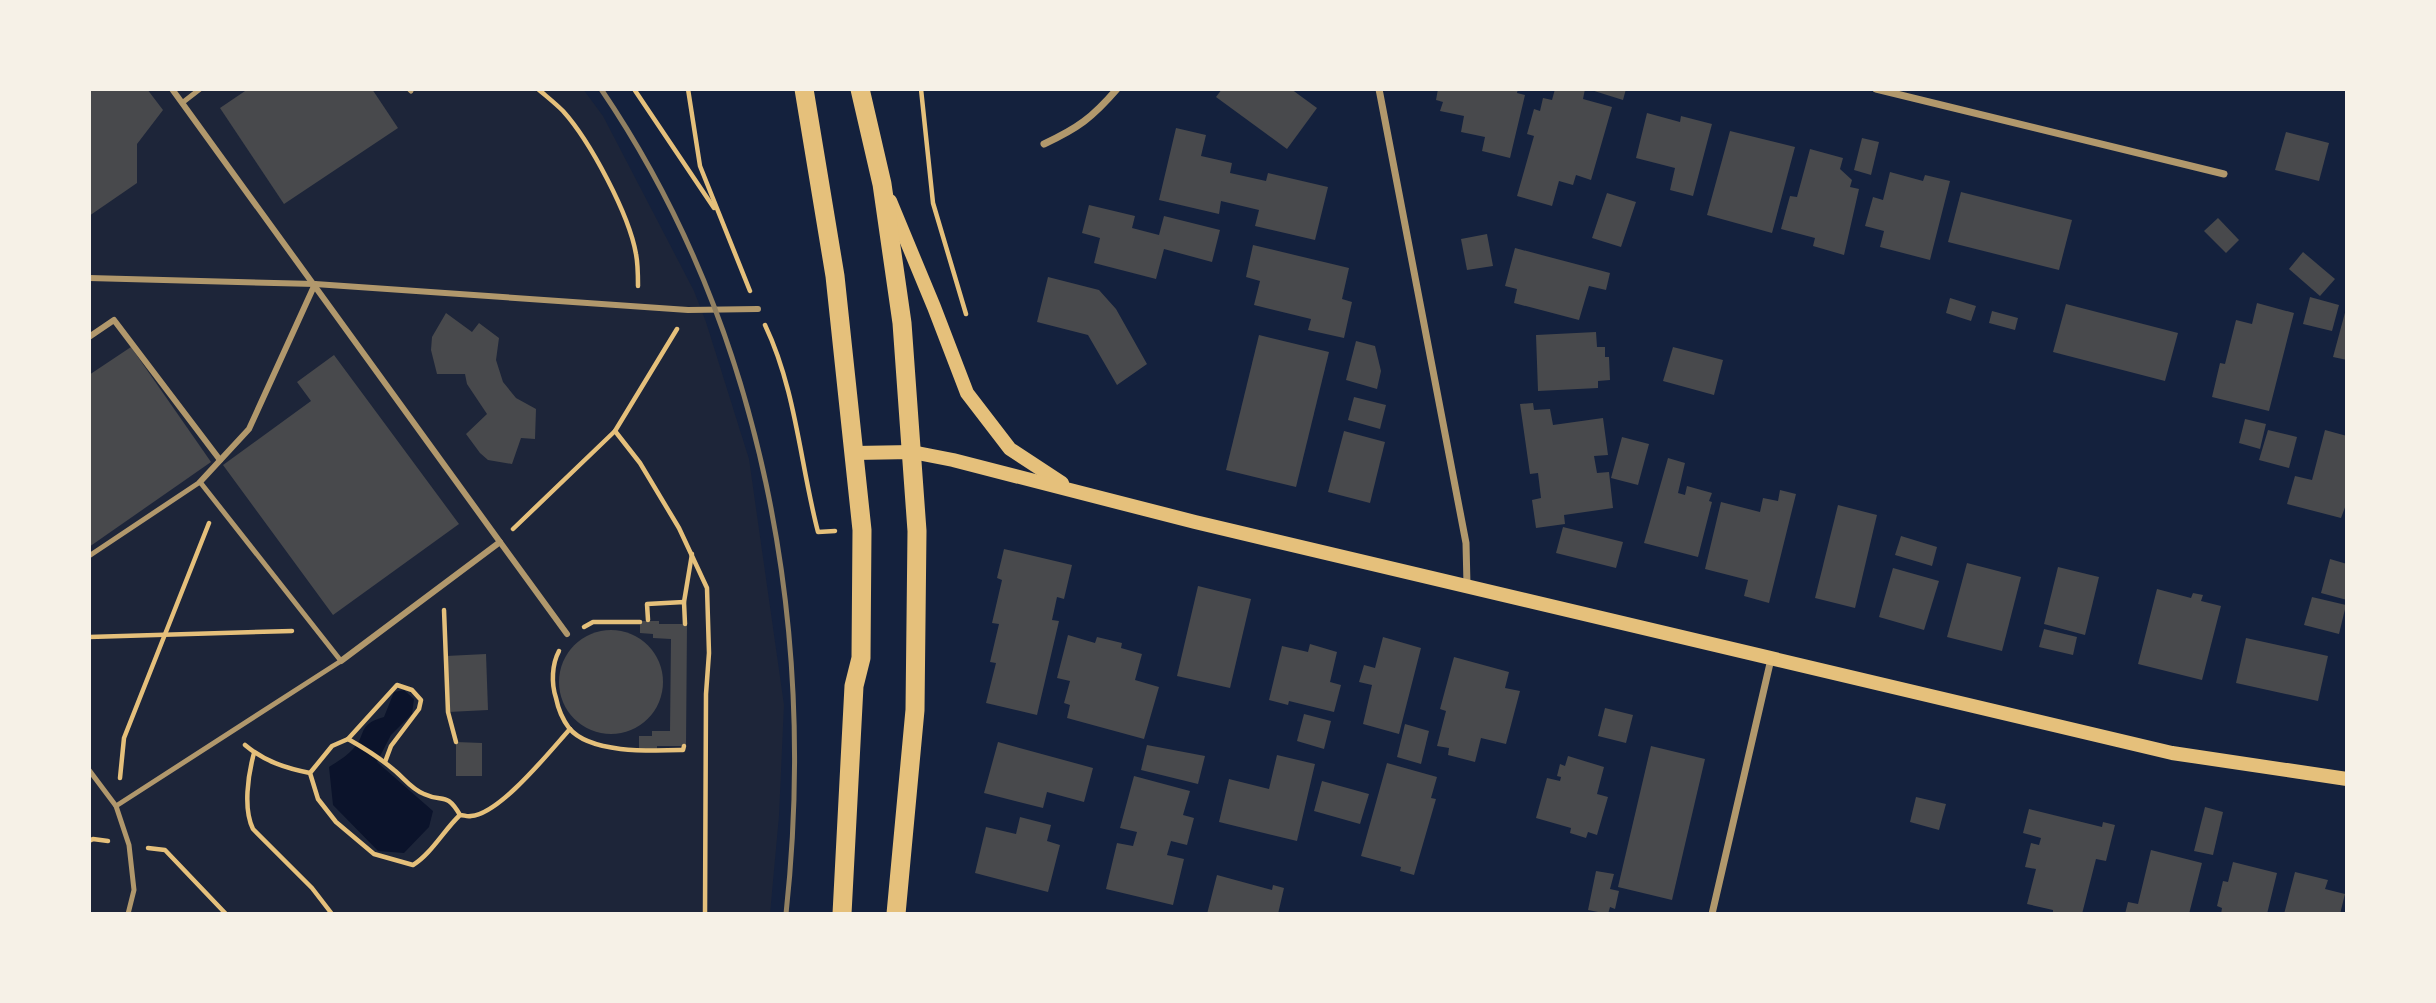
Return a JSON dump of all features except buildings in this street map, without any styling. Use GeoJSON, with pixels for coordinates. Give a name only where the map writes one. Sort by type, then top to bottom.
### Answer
{"type":"FeatureCollection","features":[{"type":"Feature","properties":{"kind":"highway"},"geometry":{"type":"LineString","coordinates":[[804,89],[835,276],[862,530],[862,658],[854,686],[842,914]]}},
{"type":"Feature","properties":{"kind":"highway"},"geometry":{"type":"LineString","coordinates":[[860,89],[882,184],[902,323],[917,531],[915,710],[896,914]]}},
{"type":"Feature","properties":{"kind":"main road"},"geometry":{"type":"LineString","coordinates":[[882,184],[967,393],[1010,449],[1073,489]]}},
{"type":"Feature","properties":{"kind":"main road"},"geometry":{"type":"LineString","coordinates":[[855,453],[912,452],[1073,489],[1209,525],[2172,752],[2347,779]]}},
{"type":"Feature","properties":{"kind":"street"},"geometry":{"type":"LineString","coordinates":[[172,89],[567,634]]}},
{"type":"Feature","properties":{"kind":"street"},"geometry":{"type":"LineString","coordinates":[[1044,144],[1077,128],[1117,89]]}},
{"type":"Feature","properties":{"kind":"street"},"geometry":{"type":"LineString","coordinates":[[1379,89],[1466,543],[1467,586]]}},
{"type":"Feature","properties":{"kind":"street"},"geometry":{"type":"LineString","coordinates":[[1876,89],[2224,174]]}},
{"type":"Feature","properties":{"kind":"street"},"geometry":{"type":"LineString","coordinates":[[89,278],[315,284],[688,310],[758,309]]}},
{"type":"Feature","properties":{"kind":"street"},"geometry":{"type":"LineString","coordinates":[[200,482],[249,429],[315,284]]}},
{"type":"Feature","properties":{"kind":"street"},"geometry":{"type":"LineString","coordinates":[[89,337],[114,320],[220,460]]}},
{"type":"Feature","properties":{"kind":"street"},"geometry":{"type":"LineString","coordinates":[[341,661],[500,542]]}},
{"type":"Feature","properties":{"kind":"street"},"geometry":{"type":"LineString","coordinates":[[1712,914],[1771,658]]}},
{"type":"Feature","properties":{"kind":"lane"},"geometry":{"type":"LineString","coordinates":[[182,103],[200,89]]}},
{"type":"Feature","properties":{"kind":"lane"},"geometry":{"type":"LineString","coordinates":[[89,556],[200,482],[341,661],[117,806]]}},
{"type":"Feature","properties":{"kind":"lane"},"geometry":{"type":"LineString","coordinates":[[89,770],[117,806],[129,845],[134,890],[128,914]]}},
{"type":"Feature","properties":{"kind":"path"},"geometry":{"type":"LineString","coordinates":[[538,89],[563,111],[588,147],[612,190],[632,236],[637,255],[639,307]]}},
{"type":"Feature","properties":{"kind":"path"},"geometry":{"type":"LineString","coordinates":[[634,89],[721,218]]}},
{"type":"Feature","properties":{"kind":"path"},"geometry":{"type":"LineString","coordinates":[[920,89],[933,203],[967,317]]}},
{"type":"Feature","properties":{"kind":"path"},"geometry":{"type":"LineString","coordinates":[[500,542],[615,431],[688,310]]}},
{"type":"Feature","properties":{"kind":"path"},"geometry":{"type":"LineString","coordinates":[[615,431],[640,463],[692,554],[707,588],[709,653],[706,694],[705,914]]}},
{"type":"Feature","properties":{"kind":"path"},"geometry":{"type":"LineString","coordinates":[[117,806],[124,738],[217,503]]}},
{"type":"Feature","properties":{"kind":"path"},"geometry":{"type":"LineString","coordinates":[[685,624],[684,602],[692,554]]}},
{"type":"Feature","properties":{"kind":"path"},"geometry":{"type":"LineString","coordinates":[[443,584],[448,712],[456,743]]}},
{"type":"Feature","properties":{"kind":"path"},"geometry":{"type":"LineString","coordinates":[[649,620],[648,604],[684,602]]}},
{"type":"Feature","properties":{"kind":"path"},"geometry":{"type":"LineString","coordinates":[[640,622],[593,622],[567,634],[554,660],[553,690],[558,706],[570,729],[591,744],[646,751],[683,750],[684,746]]}},
{"type":"Feature","properties":{"kind":"path"},"geometry":{"type":"LineString","coordinates":[[89,636],[317,630]]}},
{"type":"Feature","properties":{"kind":"path"},"geometry":{"type":"LineString","coordinates":[[310,773],[332,746],[348,739],[397,685],[412,690],[421,699],[419,709],[391,746],[385,762]]}},
{"type":"Feature","properties":{"kind":"path"},"geometry":{"type":"LineString","coordinates":[[460,815],[472,817],[494,807],[570,729]]}},
{"type":"Feature","properties":{"kind":"path"},"geometry":{"type":"LineString","coordinates":[[231,732],[265,760],[310,773]]}},
{"type":"Feature","properties":{"kind":"path"},"geometry":{"type":"LineString","coordinates":[[348,739],[379,757],[411,787],[426,796],[443,797],[453,803],[460,815]]}},
{"type":"Feature","properties":{"kind":"path"},"geometry":{"type":"LineString","coordinates":[[254,753],[248,819],[253,830],[312,888],[332,914]]}},
{"type":"Feature","properties":{"kind":"path"},"geometry":{"type":"LineString","coordinates":[[310,773],[313,787],[325,810],[374,854],[413,865],[424,858],[441,834],[460,815]]}},
{"type":"Feature","properties":{"kind":"path"},"geometry":{"type":"LineString","coordinates":[[89,841],[93,839],[164,850],[226,914]]}},
{"type":"Feature","properties":{"kind":"shaded area"},"geometry":{"type":"Polygon","coordinates":[[[89,89],[583,89],[603,116],[694,291],[749,459],[784,705],[779,816],[770,914],[89,914],[89,89]]]}},
{"type":"Feature","properties":{"kind":"shaded area"},"geometry":{"type":"Polygon","coordinates":[[[404,690],[414,699],[412,714],[391,735],[377,762],[433,811],[429,827],[404,853],[378,851],[333,805],[329,767],[353,749],[369,723],[384,717],[394,692],[404,690]]]}},
{"type":"Feature","properties":{"kind":"railway"},"geometry":{"type":"LineString","coordinates":[[601,89],[657,182],[703,279],[739,380],[766,485],[784,591],[793,699],[794,807],[786,914]]}}]}
